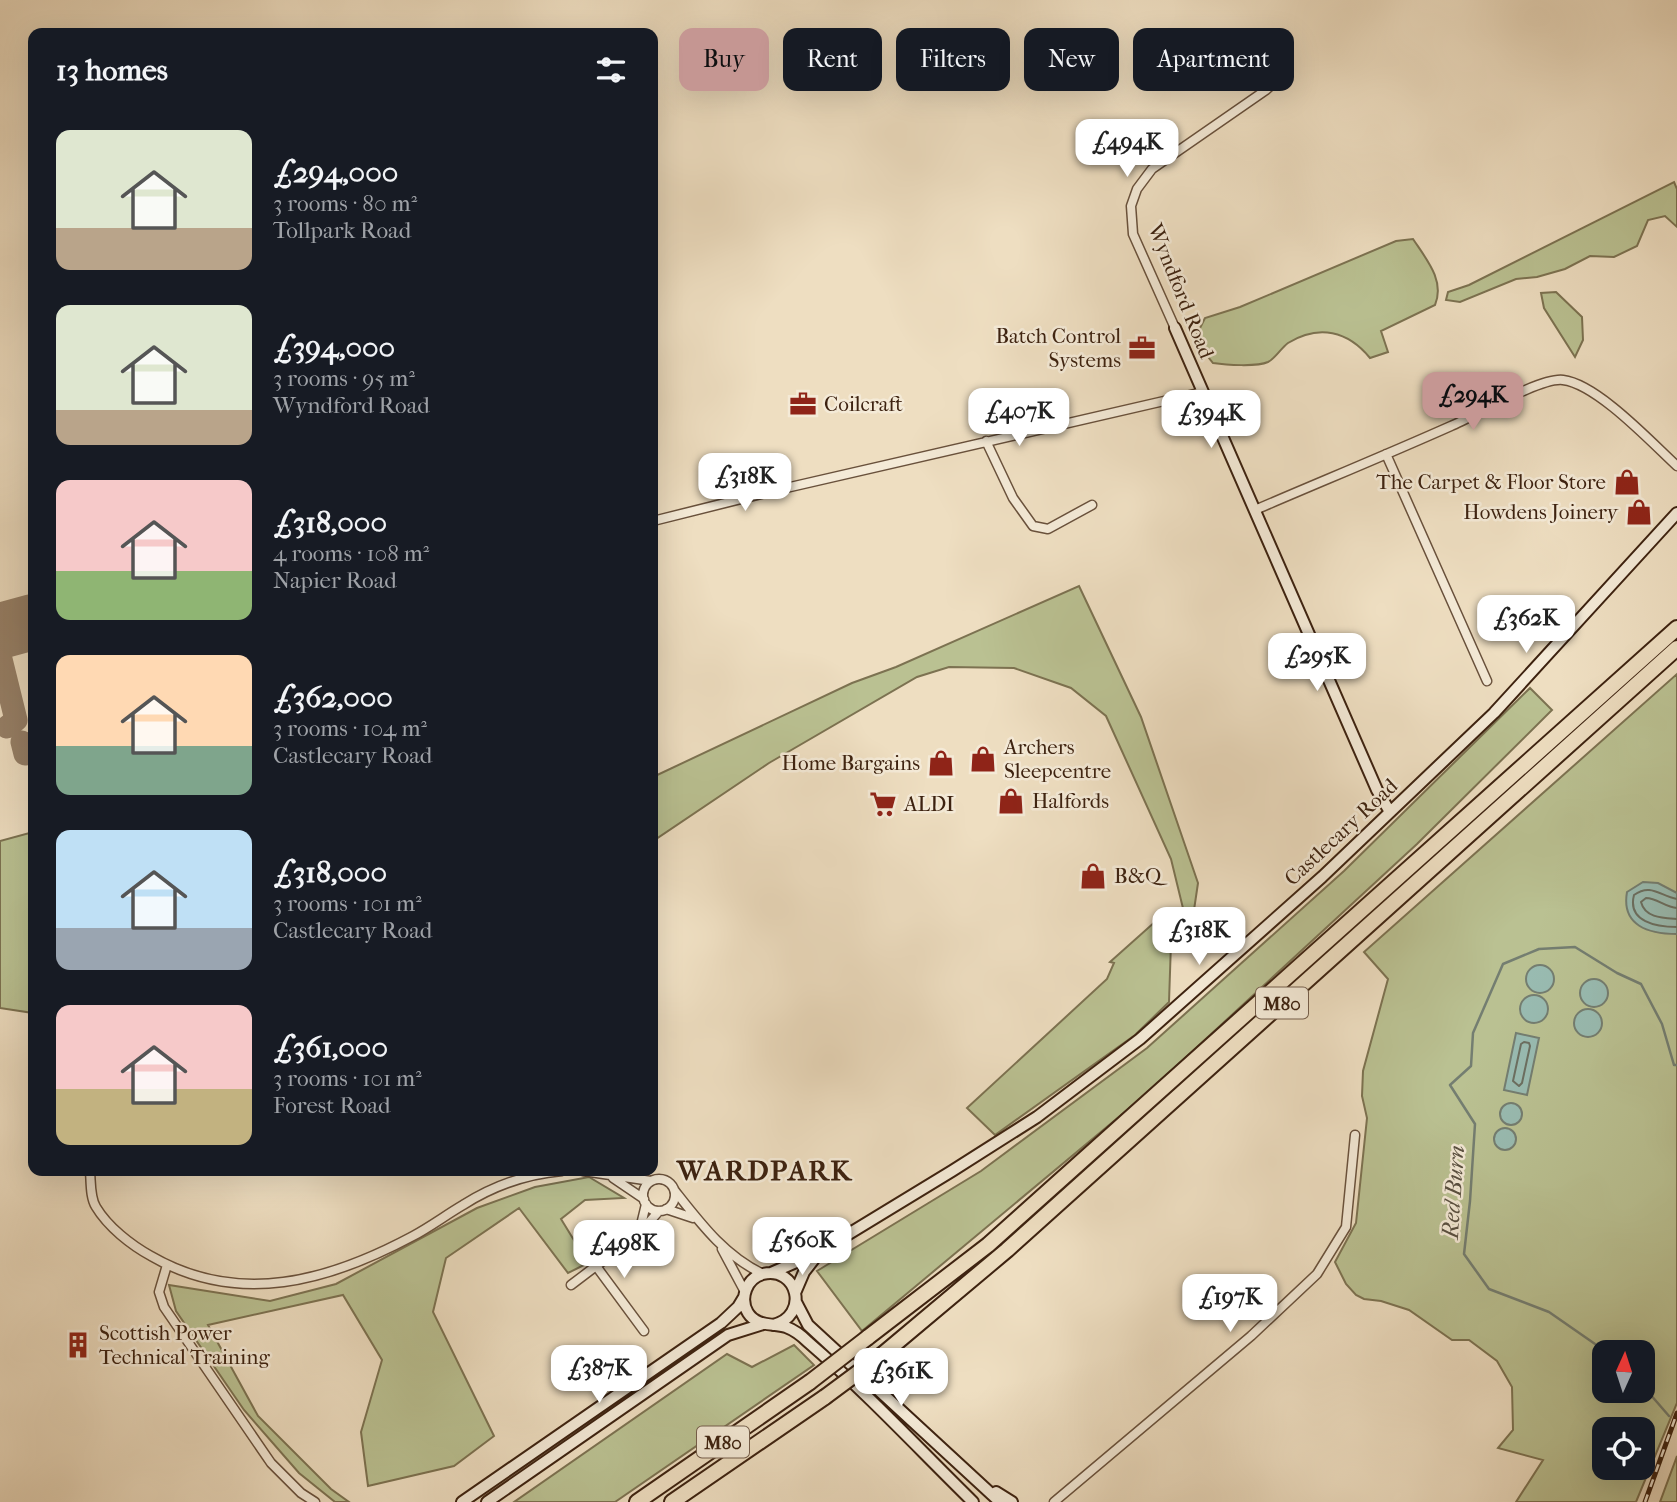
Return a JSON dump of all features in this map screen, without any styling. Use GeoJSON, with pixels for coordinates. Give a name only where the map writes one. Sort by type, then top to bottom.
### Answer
{"type":"FeatureCollection","features":[{"type":"Feature","properties":{"kind":"highway","name":"M80"},"geometry":{"type":"LineString","coordinates":[[637,1502],[810,1382],[989,1245],[1677,628]]}},
{"type":"Feature","properties":{"kind":"highway","name":"M80"},"geometry":{"type":"LineString","coordinates":[[672,1502],[883,1354],[1007,1250],[1677,648]]}},
{"type":"Feature","properties":{"kind":"main road","name":"Wyndford Road"},"geometry":{"type":"LineString","coordinates":[[1175,328],[1377,790],[1390,812]]}},
{"type":"Feature","properties":{"kind":"main road","name":"Castlecary Road"},"geometry":{"type":"LineString","coordinates":[[767,1274],[819,1252],[1037,1117],[1112,1061],[1179,1005],[1322,877],[1494,713],[1677,513]]}},
{"type":"Feature","properties":{"kind":"main road","name":"Castlecary Road"},"geometry":{"type":"LineString","coordinates":[[796,1298],[804,1272],[819,1252]]}},
{"type":"Feature","properties":{"kind":"main road"},"geometry":{"type":"LineString","coordinates":[[462,1502],[721,1323],[738,1307],[753,1279],[767,1274],[784,1277],[793,1286],[802,1318],[808,1325],[1000,1502]]}},
{"type":"Feature","properties":{"kind":"main road"},"geometry":{"type":"LineString","coordinates":[[745,1294],[745,1307],[750,1315],[768,1325],[790,1328],[806,1340],[879,1407],[971,1502]]}},
{"type":"Feature","properties":{"kind":"main road"},"geometry":{"type":"LineString","coordinates":[[486,1502],[728,1335],[789,1317],[796,1298]]}},
{"type":"Feature","properties":{"kind":"main road"},"geometry":{"type":"LineString","coordinates":[[973,1477],[1012,1502]]}},
{"type":"Feature","properties":{"kind":"street","name":"Wyndford Road"},"geometry":{"type":"LineString","coordinates":[[1175,328],[1133,234],[1131,206],[1137,189],[1152,169],[1265,91]]}},
{"type":"Feature","properties":{"kind":"street"},"geometry":{"type":"LineString","coordinates":[[1255,510],[1536,386],[1561,379],[1603,399],[1677,466]]}},
{"type":"Feature","properties":{"kind":"street"},"geometry":{"type":"LineString","coordinates":[[658,521],[773,491],[1203,392]]}},
{"type":"Feature","properties":{"kind":"street"},"geometry":{"type":"LineString","coordinates":[[986,441],[1013,498],[1032,526],[1048,529],[1092,505]]}},
{"type":"Feature","properties":{"kind":"street"},"geometry":{"type":"LineString","coordinates":[[1386,454],[1487,681]]}},
{"type":"Feature","properties":{"kind":"street"},"geometry":{"type":"LineString","coordinates":[[1054,1502],[1251,1336],[1317,1274],[1346,1227],[1355,1135]]}},
{"type":"Feature","properties":{"kind":"street"},"geometry":{"type":"LineString","coordinates":[[91,1176],[95,1207],[120,1234],[167,1265],[199,1278],[235,1285],[277,1285],[349,1265],[414,1236],[466,1203],[509,1182],[531,1176]]}},
{"type":"Feature","properties":{"kind":"street"},"geometry":{"type":"LineString","coordinates":[[608,1176],[619,1181],[645,1202],[662,1210],[682,1213],[696,1219]]}},
{"type":"Feature","properties":{"kind":"street"},"geometry":{"type":"LineString","coordinates":[[620,1176],[651,1181],[666,1180],[718,1243],[742,1263],[767,1274]]}},
{"type":"Feature","properties":{"kind":"street"},"geometry":{"type":"LineString","coordinates":[[638,1235],[645,1202],[644,1191],[651,1181]]}},
{"type":"Feature","properties":{"kind":"street"},"geometry":{"type":"LineString","coordinates":[[571,1285],[638,1235],[674,1201],[675,1191]]}},
{"type":"Feature","properties":{"kind":"street"},"geometry":{"type":"LineString","coordinates":[[718,1243],[745,1294]]}},
{"type":"Feature","properties":{"kind":"street"},"geometry":{"type":"LineString","coordinates":[[167,1265],[159,1292],[164,1307],[271,1463],[301,1493],[315,1502]]}},
{"type":"Feature","properties":{"kind":"street"},"geometry":{"type":"LineString","coordinates":[[596,1266],[644,1331]]}},
{"type":"Feature","properties":{"kind":"green space"},"geometry":{"type":"Polygon","coordinates":[[[1674,182],[1677,189],[1677,227],[1665,216],[1648,220],[1637,246],[1614,257],[1590,256],[1565,269],[1537,277],[1516,279],[1460,302],[1446,300],[1448,292],[1469,285],[1674,182]]]}},
{"type":"Feature","properties":{"kind":"green space"},"geometry":{"type":"Polygon","coordinates":[[[1413,239],[1433,271],[1438,296],[1435,305],[1381,331],[1388,352],[1370,358],[1343,336],[1322,332],[1288,343],[1271,360],[1257,365],[1213,363],[1201,348],[1196,336],[1205,318],[1240,307],[1396,241],[1413,239]]]}},
{"type":"Feature","properties":{"kind":"green space"},"geometry":{"type":"Polygon","coordinates":[[[1556,292],[1582,317],[1583,340],[1575,357],[1544,308],[1541,293],[1556,292]]]}},
{"type":"Feature","properties":{"kind":"green space"},"geometry":{"type":"Polygon","coordinates":[[[1079,586],[1141,717],[1198,883],[1190,937],[1171,859],[1106,716],[1071,688],[1014,668],[949,667],[917,677],[769,763],[658,838],[658,775],[852,683],[896,667],[1079,586]]]}},
{"type":"Feature","properties":{"kind":"green space"},"geometry":{"type":"Polygon","coordinates":[[[1677,674],[1677,1403],[1655,1456],[1655,1417],[1592,1417],[1592,1480],[1645,1480],[1636,1502],[1516,1502],[1543,1460],[1498,1448],[1513,1430],[1512,1387],[1497,1361],[1469,1340],[1452,1340],[1409,1310],[1356,1295],[1346,1284],[1335,1262],[1356,1223],[1367,1118],[1362,1096],[1363,1071],[1388,979],[1364,952],[1677,674]]]}},
{"type":"Feature","properties":{"kind":"green space"},"geometry":{"type":"Polygon","coordinates":[[[1530,688],[1552,710],[1417,844],[1144,1096],[862,1331],[817,1271],[981,1171],[1147,1048],[1344,871],[1530,688]]]}},
{"type":"Feature","properties":{"kind":"green space"},"geometry":{"type":"Polygon","coordinates":[[[28,833],[28,1012],[0,1008],[0,841],[28,833]]]}},
{"type":"Feature","properties":{"kind":"green space"},"geometry":{"type":"Polygon","coordinates":[[[1166,912],[1172,913],[1169,1002],[1135,1035],[995,1135],[967,1108],[1107,979],[1114,963],[1110,962],[1166,912]]]}},
{"type":"Feature","properties":{"kind":"green space"},"geometry":{"type":"Polygon","coordinates":[[[589,1177],[624,1198],[585,1200],[561,1219],[588,1263],[568,1273],[519,1208],[446,1258],[433,1312],[494,1436],[454,1466],[368,1486],[361,1432],[382,1360],[343,1295],[208,1325],[258,1416],[331,1489],[349,1502],[335,1502],[299,1473],[244,1410],[176,1311],[169,1285],[270,1301],[336,1284],[477,1208],[535,1187],[589,1177]]]}},
{"type":"Feature","properties":{"kind":"green space"},"geometry":{"type":"Polygon","coordinates":[[[794,1345],[814,1365],[615,1502],[514,1502],[727,1354],[752,1367],[794,1345]]]}},
{"type":"Feature","properties":{"kind":"green space"},"geometry":{"type":"Polygon","coordinates":[[[1677,1456],[1677,1502],[1660,1502],[1677,1456]]]}},
{"type":"Feature","properties":{"kind":"water"},"geometry":{"type":"Polygon","coordinates":[[[1643,882],[1658,883],[1677,893],[1677,934],[1647,930],[1639,926],[1628,913],[1627,892],[1643,882]]]}},
{"type":"Feature","properties":{"kind":"water"},"geometry":{"type":"Polygon","coordinates":[[[1540,965],[1550,969],[1554,979],[1550,989],[1540,993],[1530,989],[1526,979],[1530,969],[1540,965]]]}},
{"type":"Feature","properties":{"kind":"water"},"geometry":{"type":"Polygon","coordinates":[[[1594,979],[1604,983],[1608,993],[1604,1003],[1594,1007],[1584,1003],[1580,993],[1584,983],[1594,979]]]}},
{"type":"Feature","properties":{"kind":"water"},"geometry":{"type":"Polygon","coordinates":[[[1534,995],[1544,999],[1548,1009],[1544,1019],[1534,1023],[1524,1019],[1520,1009],[1524,999],[1534,995]]]}},
{"type":"Feature","properties":{"kind":"water"},"geometry":{"type":"Polygon","coordinates":[[[1588,1009],[1598,1013],[1602,1023],[1598,1033],[1588,1037],[1578,1033],[1574,1023],[1578,1013],[1588,1009]]]}},
{"type":"Feature","properties":{"kind":"water"},"geometry":{"type":"Polygon","coordinates":[[[1516,1033],[1539,1038],[1527,1095],[1504,1090],[1516,1033]]]}},
{"type":"Feature","properties":{"kind":"water"},"geometry":{"type":"Polygon","coordinates":[[[1507,1103],[1515,1103],[1522,1110],[1522,1118],[1515,1125],[1507,1125],[1500,1118],[1500,1110],[1507,1103]]]}},
{"type":"Feature","properties":{"kind":"water"},"geometry":{"type":"Polygon","coordinates":[[[1501,1128],[1509,1128],[1516,1135],[1516,1143],[1509,1150],[1501,1150],[1494,1143],[1494,1135],[1501,1128]]]}},
{"type":"Feature","properties":{"kind":"waterway","name":"Red Burn"},"geometry":{"type":"LineString","coordinates":[[1592,1342],[1549,1312],[1489,1289],[1464,1254],[1475,1124],[1450,1085],[1471,1066],[1473,1033],[1503,964],[1539,949],[1575,947],[1617,973],[1641,984],[1662,1024],[1674,1065],[1677,1065]]}},
{"type":"Feature","properties":{"kind":"waterway","name":"Red Burn"},"geometry":{"type":"LineString","coordinates":[[1656,1401],[1669,1416]]}},
{"type":"Feature","properties":{"kind":"taxiway"},"geometry":{"type":"LineString","coordinates":[[0,655],[16,720],[7,727]]}},
{"type":"Feature","properties":{"kind":"taxiway"},"geometry":{"type":"LineString","coordinates":[[22,742],[25,754]]}},
{"type":"Feature","properties":{"kind":"runway"},"geometry":{"type":"LineString","coordinates":[[0,631],[28,623]]}},
{"type":"Feature","properties":{"kind":"railway"},"geometry":{"type":"LineString","coordinates":[[1645,1502],[1677,1413]]}},
{"type":"Feature","properties":{"kind":"place","name":"Batch Control Systems"},"geometry":{"type":"Point","coordinates":[1142,348]}},
{"type":"Feature","properties":{"kind":"place","name":"Coilcraft"},"geometry":{"type":"Point","coordinates":[803,404]}},
{"type":"Feature","properties":{"kind":"place","name":"The Carpet & Floor Store"},"geometry":{"type":"Point","coordinates":[1627,482]}},
{"type":"Feature","properties":{"kind":"place","name":"Howdens Joinery"},"geometry":{"type":"Point","coordinates":[1639,512]}},
{"type":"Feature","properties":{"kind":"place","name":"Archers Sleepcentre"},"geometry":{"type":"Point","coordinates":[983,759]}},
{"type":"Feature","properties":{"kind":"place","name":"Home Bargains"},"geometry":{"type":"Point","coordinates":[941,763]}},
{"type":"Feature","properties":{"kind":"place","name":"Halfords"},"geometry":{"type":"Point","coordinates":[1011,801]}},
{"type":"Feature","properties":{"kind":"place","name":"ALDI"},"geometry":{"type":"Point","coordinates":[883,804]}},
{"type":"Feature","properties":{"kind":"place","name":"B&Q"},"geometry":{"type":"Point","coordinates":[1093,876]}},
{"type":"Feature","properties":{"kind":"place","name":"Scottish Power Technical Training"},"geometry":{"type":"Point","coordinates":[78,1345]}},
{"type":"Feature","properties":{"kind":"district","name":"WARDPARK"},"geometry":{"type":"Point","coordinates":[765,1170]}}]}
